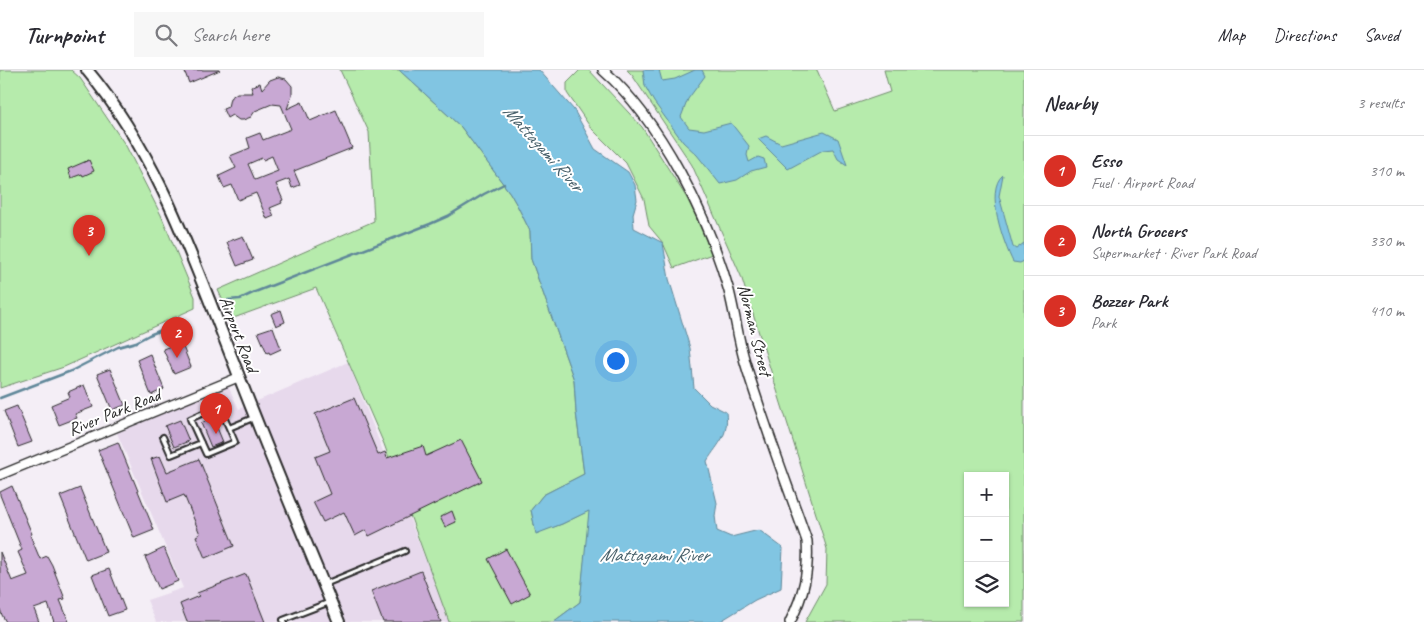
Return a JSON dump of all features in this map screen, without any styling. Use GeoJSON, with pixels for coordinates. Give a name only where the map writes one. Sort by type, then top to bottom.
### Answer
{"type":"FeatureCollection","features":[{"type":"Feature","properties":{"kind":"main road","name":"Airport Road"},"geometry":{"type":"LineString","coordinates":[[87,70],[108,94],[133,134],[173,210],[338,622]]}},
{"type":"Feature","properties":{"kind":"street","name":"Norman Street"},"geometry":{"type":"LineString","coordinates":[[603,70],[637,106],[667,150],[684,179],[711,236],[729,292],[744,359],[807,541],[808,563],[805,585],[790,622]]}},
{"type":"Feature","properties":{"kind":"street","name":"River Park Road"},"geometry":{"type":"LineString","coordinates":[[0,475],[239,377]]}},
{"type":"Feature","properties":{"kind":"lane"},"geometry":{"type":"LineString","coordinates":[[220,406],[229,428],[235,442],[206,454],[190,419],[220,406]]}},
{"type":"Feature","properties":{"kind":"lane"},"geometry":{"type":"LineString","coordinates":[[229,428],[255,417]]}},
{"type":"Feature","properties":{"kind":"lane"},"geometry":{"type":"LineString","coordinates":[[163,437],[171,455],[201,443]]}},
{"type":"Feature","properties":{"kind":"lane"},"geometry":{"type":"LineString","coordinates":[[323,585],[405,551]]}},
{"type":"Feature","properties":{"kind":"lane"},"geometry":{"type":"LineString","coordinates":[[284,622],[283,620],[330,602]]}},
{"type":"Feature","properties":{"kind":"shaded area"},"geometry":{"type":"Polygon","coordinates":[[[348,362],[450,622],[156,622],[147,600],[183,588],[117,433],[228,386],[239,409],[348,362]]]}},
{"type":"Feature","properties":{"kind":"green space"},"geometry":{"type":"Polygon","coordinates":[[[0,70],[71,70],[80,78],[126,146],[161,215],[195,297],[195,308],[64,367],[0,388],[0,70]]]}},
{"type":"Feature","properties":{"kind":"green space"},"geometry":{"type":"Polygon","coordinates":[[[340,70],[399,70],[461,127],[510,193],[530,231],[531,259],[574,380],[584,474],[543,495],[531,510],[536,533],[562,524],[590,510],[580,602],[553,622],[449,622],[384,444],[316,288],[231,319],[218,290],[374,221],[369,132],[340,70]]]}},
{"type":"Feature","properties":{"kind":"green space"},"geometry":{"type":"Polygon","coordinates":[[[580,70],[589,70],[642,127],[690,203],[712,254],[674,268],[663,243],[649,226],[644,199],[626,163],[591,128],[567,93],[567,83],[580,70]]]}},
{"type":"Feature","properties":{"kind":"green space"},"geometry":{"type":"Polygon","coordinates":[[[627,70],[817,70],[835,111],[890,92],[884,70],[1024,70],[1024,622],[805,622],[826,584],[827,549],[741,276],[692,165],[627,70]]]}},
{"type":"Feature","properties":{"kind":"water","name":"Mattagami River"},"geometry":{"type":"Polygon","coordinates":[[[399,70],[539,70],[574,110],[595,149],[628,172],[635,185],[637,200],[633,214],[634,228],[663,243],[669,279],[690,348],[694,388],[710,404],[726,412],[727,420],[724,433],[707,461],[717,503],[715,516],[717,531],[731,537],[759,530],[783,548],[781,588],[755,600],[719,622],[553,622],[580,602],[589,511],[536,534],[531,510],[543,495],[584,474],[574,380],[531,259],[530,231],[518,207],[510,193],[461,127],[399,70]]]}},
{"type":"Feature","properties":{"kind":"water"},"geometry":{"type":"Polygon","coordinates":[[[643,70],[659,70],[662,81],[675,79],[695,70],[702,70],[705,76],[688,99],[681,117],[689,128],[704,130],[731,123],[749,146],[747,155],[749,162],[758,157],[764,159],[766,167],[751,171],[737,180],[720,184],[697,155],[683,142],[654,102],[645,86],[643,70]]]}},
{"type":"Feature","properties":{"kind":"water"},"geometry":{"type":"Polygon","coordinates":[[[824,132],[838,139],[847,165],[838,159],[833,149],[823,150],[788,169],[758,139],[766,136],[781,144],[824,132]]]}},
{"type":"Feature","properties":{"kind":"water"},"geometry":{"type":"Polygon","coordinates":[[[1003,175],[999,196],[1013,247],[1016,249],[1024,243],[1024,261],[1020,263],[1013,262],[1001,231],[995,204],[995,192],[998,182],[1003,175]]]}},
{"type":"Feature","properties":{"kind":"building"},"geometry":{"type":"Polygon","coordinates":[[[184,70],[220,70],[189,83],[184,70]]]}},
{"type":"Feature","properties":{"kind":"building"},"geometry":{"type":"Polygon","coordinates":[[[278,77],[286,79],[292,86],[292,95],[287,109],[302,102],[310,121],[336,110],[352,148],[294,171],[300,185],[292,188],[289,179],[276,184],[283,200],[281,201],[282,203],[270,208],[274,216],[267,219],[256,193],[238,200],[232,185],[224,188],[219,176],[236,168],[230,156],[250,148],[247,138],[260,133],[263,140],[291,129],[281,105],[272,104],[255,111],[251,117],[243,120],[239,120],[232,115],[227,118],[223,109],[228,107],[230,98],[237,93],[253,93],[251,87],[260,83],[262,89],[270,80],[278,77]],[[272,156],[248,164],[255,180],[278,171],[272,156]]]}},
{"type":"Feature","properties":{"kind":"building"},"geometry":{"type":"Polygon","coordinates":[[[89,160],[94,171],[83,176],[82,174],[71,178],[68,169],[89,160]]]}},
{"type":"Feature","properties":{"kind":"building"},"geometry":{"type":"Polygon","coordinates":[[[243,236],[253,260],[237,266],[227,242],[243,236]]]}},
{"type":"Feature","properties":{"kind":"building"},"geometry":{"type":"Polygon","coordinates":[[[281,310],[285,322],[276,326],[271,314],[281,310]]]}},
{"type":"Feature","properties":{"kind":"building"},"geometry":{"type":"Polygon","coordinates":[[[273,327],[281,349],[270,354],[269,352],[267,353],[258,332],[273,327]]]}},
{"type":"Feature","properties":{"kind":"building"},"geometry":{"type":"Polygon","coordinates":[[[181,342],[191,367],[174,374],[163,349],[181,342]]]}},
{"type":"Feature","properties":{"kind":"building"},"geometry":{"type":"Polygon","coordinates":[[[150,354],[164,389],[151,395],[137,360],[150,354]]]}},
{"type":"Feature","properties":{"kind":"building"},"geometry":{"type":"Polygon","coordinates":[[[110,369],[125,405],[112,410],[97,374],[110,369]]]}},
{"type":"Feature","properties":{"kind":"building"},"geometry":{"type":"Polygon","coordinates":[[[84,385],[93,407],[75,414],[77,418],[59,425],[51,405],[70,397],[68,392],[84,385]]]}},
{"type":"Feature","properties":{"kind":"building"},"geometry":{"type":"Polygon","coordinates":[[[354,398],[378,455],[385,452],[387,458],[423,446],[426,456],[461,440],[482,481],[369,536],[366,530],[355,536],[344,512],[323,522],[313,502],[330,494],[315,457],[330,451],[315,414],[354,398]]]}},
{"type":"Feature","properties":{"kind":"building"},"geometry":{"type":"Polygon","coordinates":[[[17,406],[32,442],[18,447],[4,411],[17,406]]]}},
{"type":"Feature","properties":{"kind":"building"},"geometry":{"type":"Polygon","coordinates":[[[213,418],[223,442],[211,447],[201,423],[213,418]]]}},
{"type":"Feature","properties":{"kind":"building"},"geometry":{"type":"Polygon","coordinates":[[[180,420],[189,441],[174,447],[165,426],[180,420]]]}},
{"type":"Feature","properties":{"kind":"building"},"geometry":{"type":"Polygon","coordinates":[[[118,442],[154,530],[134,538],[98,450],[118,442]]]}},
{"type":"Feature","properties":{"kind":"building"},"geometry":{"type":"Polygon","coordinates":[[[160,456],[167,472],[199,459],[234,546],[205,558],[196,536],[200,534],[184,495],[167,502],[151,459],[160,456]]]}},
{"type":"Feature","properties":{"kind":"building"},"geometry":{"type":"Polygon","coordinates":[[[12,486],[40,559],[47,556],[52,565],[65,599],[60,600],[69,622],[54,622],[48,604],[34,609],[39,622],[6,622],[2,615],[0,609],[0,552],[12,581],[28,575],[18,552],[22,550],[0,495],[0,492],[12,486]]]}},
{"type":"Feature","properties":{"kind":"building"},"geometry":{"type":"Polygon","coordinates":[[[80,488],[106,552],[86,560],[60,496],[80,488]]]}},
{"type":"Feature","properties":{"kind":"building"},"geometry":{"type":"Polygon","coordinates":[[[452,511],[456,522],[445,527],[440,517],[452,511]]]}},
{"type":"Feature","properties":{"kind":"building"},"geometry":{"type":"Polygon","coordinates":[[[164,548],[178,581],[159,589],[145,557],[164,548]]]}},
{"type":"Feature","properties":{"kind":"building"},"geometry":{"type":"Polygon","coordinates":[[[506,549],[530,594],[512,604],[488,559],[506,549]]]}},
{"type":"Feature","properties":{"kind":"building"},"geometry":{"type":"Polygon","coordinates":[[[109,569],[125,610],[108,616],[92,575],[109,569]]]}},
{"type":"Feature","properties":{"kind":"building"},"geometry":{"type":"Polygon","coordinates":[[[421,571],[441,622],[383,622],[371,591],[421,571]]]}},
{"type":"Feature","properties":{"kind":"building"},"geometry":{"type":"Polygon","coordinates":[[[246,574],[265,622],[187,622],[180,604],[199,596],[197,593],[246,574]]]}},
{"type":"Feature","properties":{"kind":"waterway"},"geometry":{"type":"LineString","coordinates":[[228,300],[240,299],[430,224],[448,216],[504,184]]}},
{"type":"Feature","properties":{"kind":"waterway"},"geometry":{"type":"LineString","coordinates":[[0,398],[71,371],[118,347],[136,342],[184,321]]}},
{"type":"Feature","properties":{"kind":"place","name":"Bozzer Park"},"geometry":{"type":"Point","coordinates":[89,256]}},
{"type":"Feature","properties":{"kind":"place","name":"North Grocers"},"geometry":{"type":"Point","coordinates":[177,358]}},
{"type":"Feature","properties":{"kind":"place","name":"Esso"},"geometry":{"type":"Point","coordinates":[216,434]}}]}
